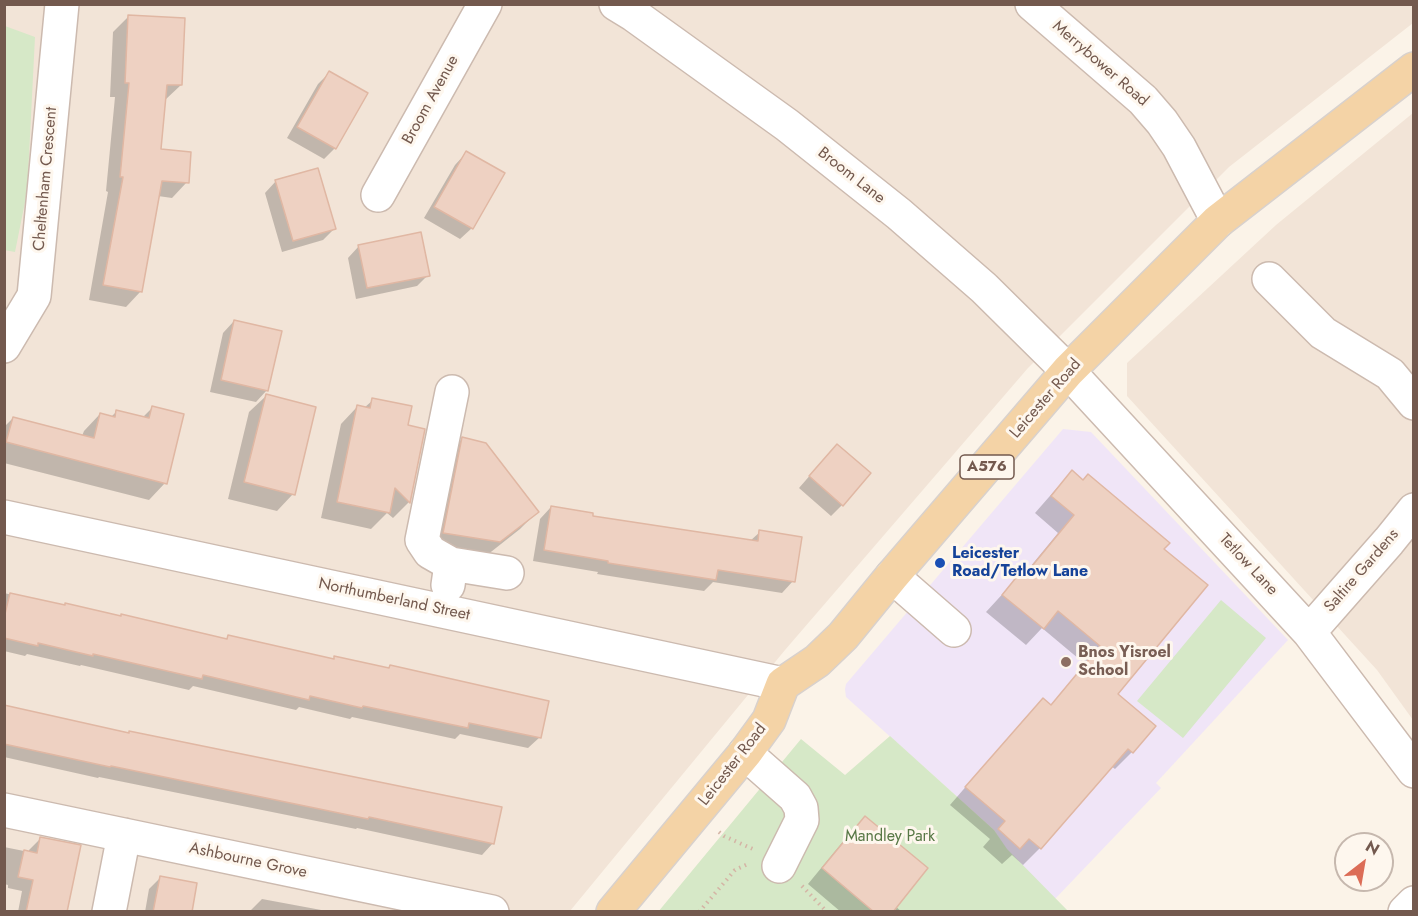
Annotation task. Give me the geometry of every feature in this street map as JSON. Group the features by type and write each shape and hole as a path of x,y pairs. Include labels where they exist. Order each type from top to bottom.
{"main road":[{"name":"Leicester Road","path":"613,912 745,753 769,720 783,684 817,661 843,636 1068,371 1218,221 1413,69"}],"street":[{"name":"Cheltenham Crescent","path":"4,346 34,296 62,4"},
{"name":"Broom Avenue","path":"378,195 485,4"},
{"name":"Merrybower Road","path":"1032,4 1150,108 1179,147 1218,221"},
{"name":"Broom Lane","path":"630,8 787,125 899,214 984,288 1068,371"},
{"path":"1269,279 1323,333 1390,375 1413,404"},
{"name":"Tetlow Lane","path":"1068,371 1309,632 1413,771"},
{"path":"452,392 422,540 430,552 451,564 507,573"},
{"name":"Saltire Gardens","path":"1309,632 1389,541 1413,510"},
{"name":"Northumberland Street","path":"4,517 783,684"},
{"path":"444,611 451,564"},
{"path":"892,576 954,630"},
{"path":"745,753 795,797 801,808 802,820 768,858"},
{"name":"Ashbourne Grove","path":"4,810 492,912"},
{"path":"109,912 124,835"},
{"path":"1405,912 1413,903"}],"path":[{"path":"696,812 724,836 768,858"}],"shaded area":[{"path":"5,5 1413,5 1413,23 1229,167 1028,368 785,650 570,911 5,912"},
{"path":"1413,113 1413,720 1377,670 1127,396 1127,363 1276,225"},
{"name":"Bnos Yisroel School","path":"1063,429 1091,432 1288,640 1156,783 1161,788 1055,899 1006,849 994,830 846,697 845,689 846,684"}],"green space":[{"path":"5,26 35,37 28,176 15,252 4,250"},
{"path":"1221,600 1266,638 1183,738 1137,701"},
{"name":"Mandley Park","path":"890,736 994,830 1007,849 1068,911 658,912 801,739 845,775"}],"building":[{"path":"128,15 185,18 182,85 167,85 161,149 191,152 189,183 162,181 142,292 103,285 123,177 120,177 129,83 125,83"},
{"path":"329,71 368,93 336,149 297,127"},
{"path":"466,151 505,173 473,229 434,207"},
{"path":"318,168 336,229 293,241 275,180"},
{"path":"421,232 430,276 367,288 358,245"},
{"path":"234,320 282,331 268,391 221,380"},
{"path":"266,394 316,407 295,495 244,482"},
{"path":"372,398 412,406 408,425 425,429 410,503 395,488 390,513 337,502 357,405 370,408"},
{"path":"152,406 184,414 167,484 6,442 13,417 94,438 100,413 115,417 116,410 149,418"},
{"path":"462,437 486,443 539,512 500,542 443,533"},
{"path":"837,444 871,473 843,506 809,476"},
{"path":"1072,470 1083,480 1088,474 1170,543 1164,549 1208,585 1118,694 1156,726 1133,753 1128,749 1041,849 1029,839 1020,849 998,829 1005,821 965,787 1043,698 1051,705 1100,646 1058,611 1044,629 1002,595 1019,574 1023,577 1074,515 1051,496"},
{"path":"551,506 593,513 593,516 758,541 759,530 802,537 795,582 718,570 716,580 608,563 608,561 544,550"},
{"path":"10,593 121,616 121,614 227,639 228,635 334,659 334,656 389,668 390,665 549,701 541,738 469,723 468,728 310,696 309,700 203,675 202,679 93,654 93,656 38,643 38,646 4,638 4,618"},
{"path":"4,705 129,733 129,731 502,807 494,844 4,744"},
{"path":"865,816 928,868 893,912 874,912 822,868"},
{"path":"40,837 81,845 67,912 26,912 33,880 18,877 24,850 37,853"},
{"path":"160,876 197,883 192,912 153,912"}],"place":[{"name":"Leicester Road/Tetlow Lane","path":"940,563"},
{"name":"Bnos Yisroel School","path":"1066,662"}]}
